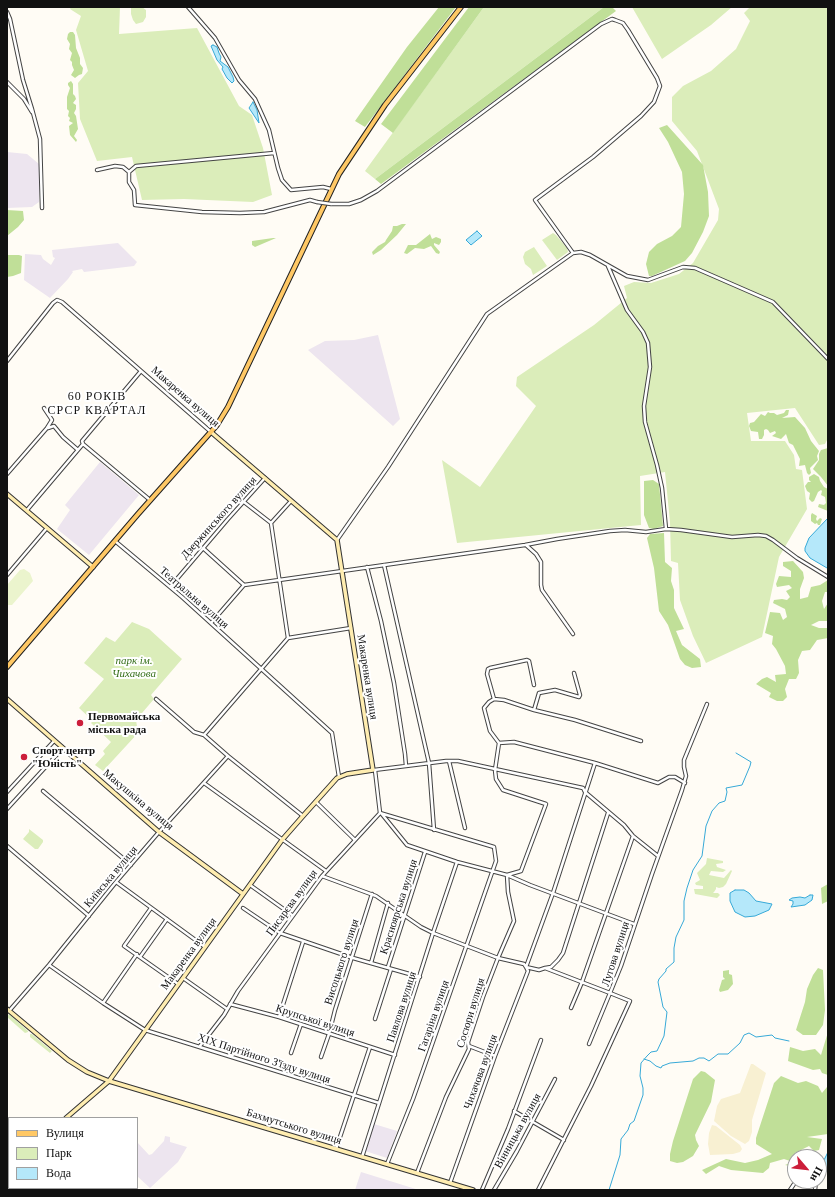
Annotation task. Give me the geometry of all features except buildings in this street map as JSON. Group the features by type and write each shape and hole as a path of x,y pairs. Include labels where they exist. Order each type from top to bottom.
{"main road":[{"path":"7,667 150,500 217,425 228,407 342,169 385,105 461,7"}],"street":[{"path":"188,7 215,38 239,80 255,99 269,130 282,180 291,190 323,187 332,189"},
{"path":"7,12 10,19 23,80 40,139 42,208"},
{"path":"274,153 136,166 129,172 129,182 134,190 135,205 202,212 240,213 264,212 310,200 331,204 349,204 361,200 377,191 604,22 612,19 623,23 657,78 660,86 654,102 641,116 593,157 535,200 573,253"},
{"path":"7,82 24,99 34,115"},
{"path":"97,170 119,166 123,167 129,172"},
{"path":"337,540 388,467 487,314 573,253 581,252 590,255 627,276 648,280 683,267 695,268 773,302 828,358"},
{"path":"608,265 627,310 643,332 648,343 650,367 644,406 645,422 662,488 666,529"},
{"name":"Макаренка вулиця","path":"7,361 53,303 57,300 62,302 337,540 374,770"},
{"path":"27,510 83,444 82,441 142,371"},
{"path":"7,474 47,428 52,420 44,408"},
{"path":"47,428 54,426 63,437 78,450"},
{"path":"83,444 150,500"},
{"name":"Дзержинського вулиця","path":"170,587 202,548 265,478"},
{"path":"7,494 93,567"},
{"path":"271,523 291,501"},
{"path":"244,502 271,523 288,638"},
{"path":"7,575 48,528"},
{"path":"211,623 244,585 526,545 610,531 625,530 646,532 666,529 732,537 758,535 766,536 797,558 828,577"},
{"name":"Театральна вулиця","path":"115,541 211,623 332,733 339,777"},
{"path":"526,545 536,554 541,562 542,590 573,634"},
{"path":"202,548 244,585"},
{"path":"380,813 434,830 429,763 384,565"},
{"path":"367,567 381,621 394,683 406,766"},
{"path":"204,735 288,638 351,628"},
{"path":"494,699 487,674 488,669 490,668 527,660 529,661 534,685"},
{"path":"534,710 539,693 555,690 579,697 580,695 574,673"},
{"name":"Макушкіна вулиця","path":"7,699 159,832 243,894"},
{"path":"156,699 194,732 204,735 303,816"},
{"path":"507,876 521,871 546,804 503,790 496,779 495,770 499,743 490,731 484,708 489,702 494,699 504,700 641,741"},
{"name":"Лугова вулиця","path":"538,1190 591,1086 630,1001 610,993 621,966 634,924 685,783 686,776 684,760 707,704"},
{"path":"7,792 54,741"},
{"path":"499,743 514,742 595,763 658,783 669,777 675,777 685,783"},
{"path":"7,809 63,748"},
{"name":"Київська вулиця","path":"8,1010 49,965 116,882 159,832 228,756"},
{"path":"449,761 465,828"},
{"path":"339,777 347,774 374,770 458,761 583,788 585,792 608,813 624,825 633,836 658,856"},
{"name":"Чихачова вулиця","path":"450,1183 495,1056 528,971 526,967 553,893 595,763"},
{"path":"374,770 380,813 407,846 507,876 634,924"},
{"name":"Макаренка вулиця","path":"67,1117 109,1081 282,840 339,777"},
{"path":"204,783 326,871"},
{"path":"44,791 131,865"},
{"path":"316,802 355,840"},
{"name":"Писарєва вулиця","path":"200,1046 292,915 322,876 380,813"},
{"path":"322,876 372,894 388,903 405,917 433,933 498,958 524,964 526,967 539,970 551,967 563,952 608,813"},
{"name":"Гагаріна вулиця","path":"387,1164 413,1099 496,861 494,847 434,830"},
{"path":"571,1008 582,982 606,915 605,912 633,836"},
{"path":"7,846 89,916"},
{"name":"Красноярська вулиця","path":"375,1019 389,968 425,852"},
{"name":"Павлова вулиця","path":"362,1157 457,862"},
{"name":"Сосюри вулиця","path":"417,1174 446,1097 469,1049 468,1042 498,958 514,921 508,892 507,876"},
{"path":"116,882 205,947"},
{"path":"250,885 292,915"},
{"name":"Висоцького вулиця","path":"321,1057 372,894"},
{"path":"371,963 388,903"},
{"path":"151,908 124,946 178,984"},
{"path":"243,908 280,933 303,942 420,977"},
{"path":"140,957 167,919"},
{"path":"279,1017 303,942"},
{"path":"103,1003 137,954"},
{"name":"XIX Партійного З'їзду вулиця","path":"49,965 145,1030 379,1103"},
{"path":"545,968 610,993 589,1044"},
{"path":"183,978 227,1009"},
{"name":"Крупської вулиця","path":"230,1004 279,1017 395,1055"},
{"name":"Бахмутського вулиця","path":"8,1010 76,1066 109,1081 473,1190"},
{"path":"291,1053 301,1024"},
{"path":"482,1190 541,1040"},
{"path":"469,1046 495,1056"},
{"path":"336,1149 370,1047"},
{"name":"Вінницька вулиця","path":"494,1190 555,1078"},
{"path":"514,1111 564,1140"}],"shaded area":[{"path":"7,152 27,154 39,164 41,169 39,202 32,207 7,208"},
{"path":"118,243 137,262 134,266 84,272 82,269 72,271 73,272 68,279 50,298 24,280 25,254 41,255 43,259 51,265 55,258 53,257 52,250"},
{"path":"378,335 400,419 393,426 308,350 325,341 354,340"},
{"path":"100,462 139,495 89,555 57,529 70,510 65,505"},
{"path":"751,1064 766,1073 752,1120 752,1132 749,1141 745,1144 731,1136 714,1121 717,1106 721,1099 740,1093"},
{"path":"374,1124 397,1131 387,1158 365,1151"},
{"path":"712,1125 716,1126 740,1145 742,1149 740,1152 733,1154 710,1155 708,1144 709,1133"},
{"path":"165,1136 170,1137 170,1142 187,1147 178,1162 150,1188 138,1177 138,1143 149,1155 152,1154 164,1141"},
{"path":"361,1172 419,1190 355,1190"}],"green space":[{"path":"71,7 120,7 119,34 197,28 239,106 252,115 263,148 272,195 253,202 184,199 142,200 132,157 97,161 80,119 78,83 88,71 76,30 81,16 70,9"},
{"path":"131,7 142,7 146,10 146,17 143,22 136,24 131,14"},
{"path":"439,7 456,7 365,127 355,121 407,47"},
{"path":"469,7 484,7 393,133 381,124"},
{"path":"484,7 604,7 375,179 365,171"},
{"path":"604,7 612,7 616,11 381,184 375,179"},
{"path":"632,7 732,7 711,25 662,59"},
{"path":"750,7 828,7 828,438 825,444 819,445 795,408 747,413 751,441 785,441 794,455 796,469 802,470 807,509 779,557 762,637 706,663 693,636 680,600 678,563 671,561 670,522 665,472 640,476 641,525 457,543 442,460 480,487 536,406 516,386 517,377 594,325 627,298 624,286 634,282 651,283 679,274 693,263 718,220 719,209 697,151 672,121 672,97 683,86 711,71 736,49 750,21 744,13"},
{"path":"70,32 73,32 75,35 76,48 80,58 80,64 83,68 82,74 75,78 71,75 74,70 70,60 72,53 69,49 70,44 67,39"},
{"path":"71,81 73,84 73,94 76,99 73,103 76,105 74,113 76,116 78,129 74,136 77,140 76,142 70,135 69,126 73,123 69,121 69,111 67,109 67,97 70,88 68,83"},
{"path":"667,125 703,165 708,192 709,216 703,232 692,253 685,261 649,276 646,264 649,252 657,244 672,236 681,227 684,194 682,172 668,142 659,128"},
{"path":"7,210 23,211 24,220 7,236"},
{"path":"406,224 397,235 381,250 373,255 372,252 385,242 392,231 393,226"},
{"path":"553,233 567,248 568,252 557,260 542,240"},
{"path":"430,234 432,239 436,237 441,239 439,245 434,243 440,252 439,254 436,253 431,246 424,249 415,248 407,254 404,253 408,245 416,245"},
{"path":"276,238 255,247 252,245 252,241"},
{"path":"534,247 547,266 533,275 531,269 525,264 523,257 525,252"},
{"path":"7,255 22,256 21,273 7,277"},
{"path":"786,410 789,410 788,415 782,418 795,417 805,428 811,441 819,451 817,456 818,460 810,468 811,473 809,475 805,465 799,466 800,459 793,445 789,443 786,434 781,439 772,436 776,433 775,431 770,433 766,429 764,430 762,439 759,439 758,432 751,431 749,426 750,423 754,422 761,414 765,416 768,412 777,415 784,413"},
{"path":"828,448 828,486 813,469 819,460 821,450"},
{"path":"814,474 819,477 824,487 828,489 828,511 818,507 819,504 824,505 826,503 825,497 821,495 821,490 818,492 814,501 812,502 809,499 810,493 807,491 805,486 808,482 811,482 809,477"},
{"path":"653,480 659,484 663,526 654,529 649,528 644,515 644,481"},
{"path":"812,513 817,516 817,521 820,518 822,519 820,525 811,521"},
{"path":"664,533 665,562 672,568 671,581 674,590 674,608 684,629 676,631 682,645 700,659 701,667 692,668 685,665 680,659 668,625 659,611 654,568 647,538 650,534"},
{"path":"793,561 803,572 804,578 800,589 800,599 808,597 811,587 820,585 828,580 828,592 825,592 822,601 824,609 828,603 828,621 819,621 811,625 819,628 828,628 828,638 817,640 810,650 802,651 798,660 799,673 796,679 789,679 785,689 787,697 783,701 777,701 769,697 771,693 756,684 767,677 776,682 775,675 786,674 785,666 772,644 773,636 765,633 770,612 780,613 783,620 787,617 785,609 773,603 774,600 787,600 790,597 786,591 792,588 789,585 777,587 776,584 779,576 791,577 791,571 783,566 783,562"},
{"path":"24,569 30,573 33,581 12,605 7,605 7,585 20,570"},
{"name":"парк ім. Чихачова","path":"132,622 149,629 182,659 151,695 154,699 136,720 138,733 103,771 95,765 105,754 103,751 111,742 91,723 93,721 79,708 104,679 84,663 106,637 115,642"},
{"path":"29,829 43,840 38,849 35,849 23,839 29,832"},
{"path":"707,858 723,861 723,863 716,864 717,867 726,870 723,872 711,871 709,875 724,878 731,870 732,871 723,887 716,887 713,893 718,893 720,895 717,898 695,894 694,889 703,889 703,886 696,885 695,883 700,880 697,873 706,864"},
{"path":"828,884 828,901 822,904 821,888"},
{"path":"818,968 823,970 825,1010 823,1025 816,1035 803,1035 796,1030 805,1002 807,989"},
{"path":"729,970 729,974 732,975 733,984 728,990 720,992 719,990 722,980 725,979 723,977 723,971"},
{"path":"9,1014 28,1032 25,1033 7,1017"},
{"path":"828,1032 828,1075 822,1073 820,1069 813,1070 788,1061 790,1047 803,1051 815,1049 821,1055"},
{"path":"30,1034 32,1034 52,1051 50,1053 30,1037"},
{"path":"701,1071 705,1072 715,1080 711,1102 695,1135 699,1146 693,1156 683,1162 677,1163 670,1161 673,1141 693,1079"},
{"path":"781,1076 798,1083 806,1081 818,1086 822,1093 828,1087 828,1134 807,1137 822,1139 819,1149 812,1149 809,1146 803,1149 787,1149 787,1160 784,1159 770,1163 769,1168 763,1173 731,1170 719,1166 706,1174 702,1170 726,1159 745,1163 758,1160 772,1154 756,1144 756,1138 774,1083"}],"water":[{"path":"213,45 217,47 221,57 220,61 228,67 233,77 234,81 232,83 227,78 222,69 223,67 217,60 211,46"},
{"path":"253,102 257,110 259,123 249,108"},
{"path":"477,231 482,236 471,245 466,240"},
{"path":"828,518 827,568 810,558 805,551 805,548 809,538"},
{"path":"735,890 744,890 756,901 772,904 769,910 755,916 745,917 735,912 730,901 730,893"},
{"path":"813,895 812,900 805,905 791,907 793,901 789,900 792,898 805,898"},
{"path":"828,1152 828,1171 827,1171"}],"waterway":[{"path":"609,1190 620,1155 621,1139 628,1130 630,1124 634,1121 643,1095 640,1076 641,1063 651,1052 657,1051 664,1036 667,1012 663,1007 658,982 666,969 674,962 676,937 684,920 684,901 687,888 693,870 702,856 706,826 712,811 719,803 725,801 727,792 726,788 742,785 750,766 751,762 736,753"},
{"path":"644,1059 661,1068 662,1066 670,1063 693,1061 699,1058 704,1058 709,1061 718,1054 728,1054 740,1043 744,1035 749,1033 756,1037 772,1035 775,1038 789,1041"}],"place":[{"name":"Первомайська міська рада","path":"80,723"},
{"name":"Спорт центр \"Юність\"","path":"24,757"}],"district":[{"name":"60 РОКІВ СРСР КВАРТАЛ","path":"97,404"}]}
